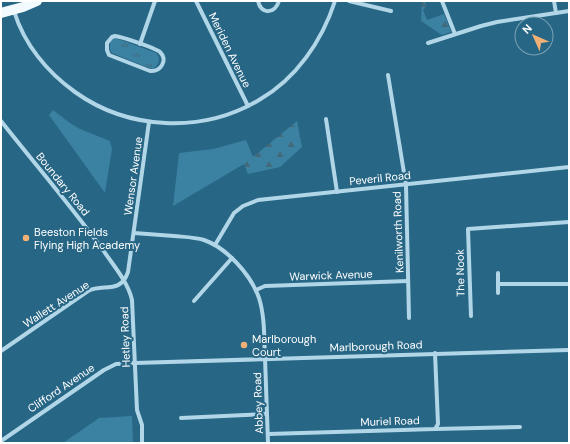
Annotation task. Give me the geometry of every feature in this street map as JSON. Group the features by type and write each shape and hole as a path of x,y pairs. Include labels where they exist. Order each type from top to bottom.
{"main road":[{"path":"1,13 14,10 37,1"}],"street":[{"path":"140,44 155,1"},
{"name":"Meriden Avenue","path":"196,1 248,106"},
{"path":"258,1 260,8 271,11 277,7 279,1"},
{"path":"14,10 31,47 40,60 60,80 81,96 113,112 149,122 171,123 198,122 228,115 259,100 277,88 294,72 322,34 335,1"},
{"path":"349,1 391,11"},
{"path":"442,1 455,34"},
{"path":"554,1 556,13"},
{"path":"428,43 497,22 569,11"},
{"path":"115,36 140,44 159,51 163,56 163,62 160,69 150,71 109,55 107,50 108,39 115,36"},
{"name":"Kenilworth Road","path":"388,75 406,185 409,318"},
{"path":"326,119 337,192"},
{"name":"Boundary Road","path":"1,121 86,227 123,280"},
{"name":"Wensor Avenue","path":"134,233 149,122"},
{"name":"Peveril Road","path":"215,245 234,213 243,206 258,200 569,167"},
{"name":"The Nook","path":"470,316 468,229 569,222"},
{"path":"123,280 126,278 128,272 134,233"},
{"name":"Abbey Road","path":"134,233 195,238 215,245 232,258 256,290 264,324 268,443"},
{"path":"194,301 232,258"},
{"path":"498,273 498,293"},
{"name":"Wallett Avenue","path":"1,351 92,289 115,286 123,280"},
{"name":"Hetley Road","path":"123,280 131,293 132,300 137,410 142,426 142,443"},
{"name":"Warwick Avenue","path":"256,290 265,286 408,281"},
{"path":"498,284 569,284"},
{"name":"Marlborough Road","path":"135,363 569,350"},
{"name":"Muriel Road","path":"268,434 435,429 438,424 435,353"},
{"name":"Clifford Avenue","path":"1,440 107,368 116,364 135,363"},
{"path":"181,418 267,414"},
{"path":"435,429 520,427"}],"green space":[{"path":"422,1 425,1 426,6 423,10 427,20 444,14 451,32 442,35 421,21"},
{"path":"115,38 156,53 159,57 158,64 152,69 112,53 110,50 110,42"},
{"path":"53,110 80,129 110,141 112,149 105,193 49,115"},
{"path":"297,121 302,147 280,167 248,174 244,164"},
{"path":"246,140 253,157 244,164 173,206 179,153 213,149"},
{"path":"132,416 133,443 63,443 99,418"}],"place":[{"name":"Beeston Fields Flying High Academy","path":"26,238"},
{"name":"Marlborough Court","path":"244,345"}]}
